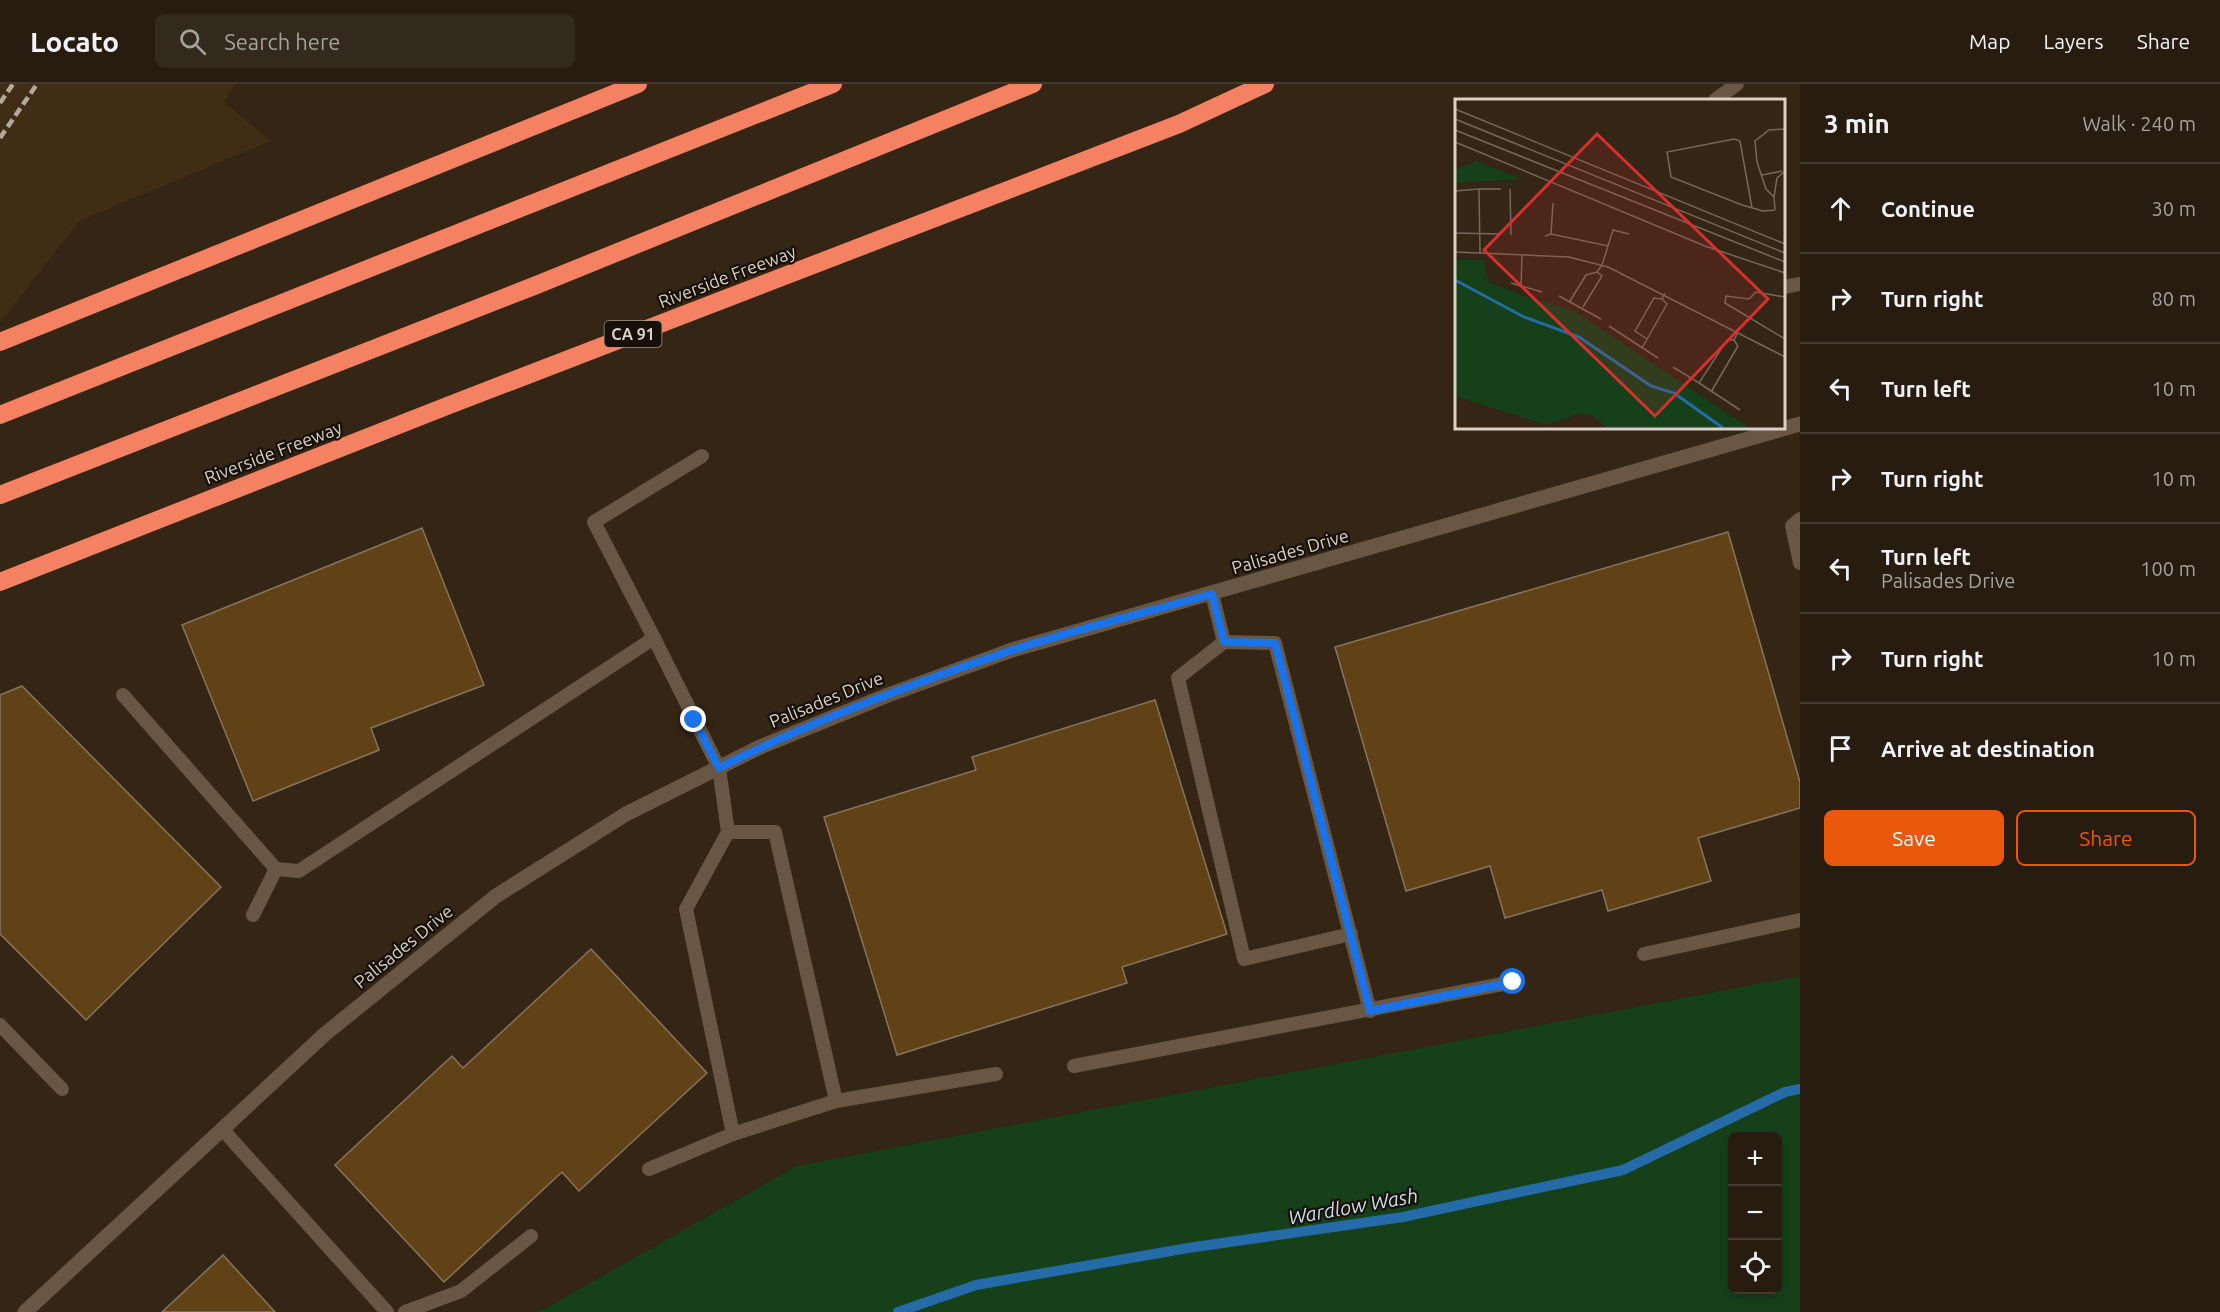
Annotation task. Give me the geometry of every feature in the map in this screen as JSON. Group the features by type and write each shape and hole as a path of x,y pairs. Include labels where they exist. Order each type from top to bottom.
{"highway":[{"path":"0,342 638,84"},
{"path":"0,415 833,84"},
{"path":"0,495 534,286 1033,84"},
{"name":"Riverside Freeway","path":"0,582 447,406 1179,124 1265,84"}],"street":[{"name":"Palisades Drive","path":"1785,428 1800,424"},
{"name":"Palisades Drive","path":"26,1312 324,1034 496,896 626,814 760,747 888,694 1012,650 1783,429"}],"lane":[{"path":"1716,99 1737,84"},
{"path":"1785,287 1800,284"},
{"path":"702,456 594,522 719,768 728,832 686,909 733,1134"},
{"path":"1800,519 1792,526 1800,563"},
{"path":"1212,594 1224,642"},
{"path":"123,695 276,869 299,871 654,638"},
{"path":"1351,934 1244,959 1178,678 1224,642 1275,643 1351,934 1370,1011"},
{"path":"728,832 775,832 836,1101"},
{"path":"253,915 276,869"},
{"path":"1644,954 1800,920"},
{"path":"1074,1066 1513,982"},
{"path":"0,1025 62,1089"},
{"path":"649,1169 733,1134 836,1101 996,1074"},
{"path":"223,1130 387,1312"},
{"path":"405,1312 461,1291 531,1236"}],"shaded area":[{"path":"0,84 236,84 224,102 271,141 79,221 0,323"}],"green space":[{"path":"1800,976 1800,1312 539,1312 797,1166"}],"building":[{"path":"422,528 484,685 371,728 379,750 253,801 182,625"},
{"path":"1728,532 1800,782 1800,808 1698,838 1711,881 1608,911 1602,890 1505,918 1490,866 1406,891 1335,647"},
{"path":"22,686 221,887 86,1020 0,934 0,695"},
{"path":"1155,700 1227,934 1122,967 1127,983 897,1055 824,817 976,770 972,757"},
{"path":"591,949 707,1073 579,1191 562,1172 444,1282 335,1165 452,1056 463,1068"},
{"path":"223,1255 275,1312 162,1312"}],"waterway":[{"name":"Wardlow Wash","path":"898,1312 976,1285 1188,1248 1403,1217 1623,1170 1785,1092 1800,1089"}],"railway":[{"path":"0,103 13,84"},
{"path":"0,138 37,84"}],"route":[{"path":"694,720 719,768 760,747 888,694 1012,650 1212,594 1224,642 1275,643 1370,1011 1513,982"}]}
